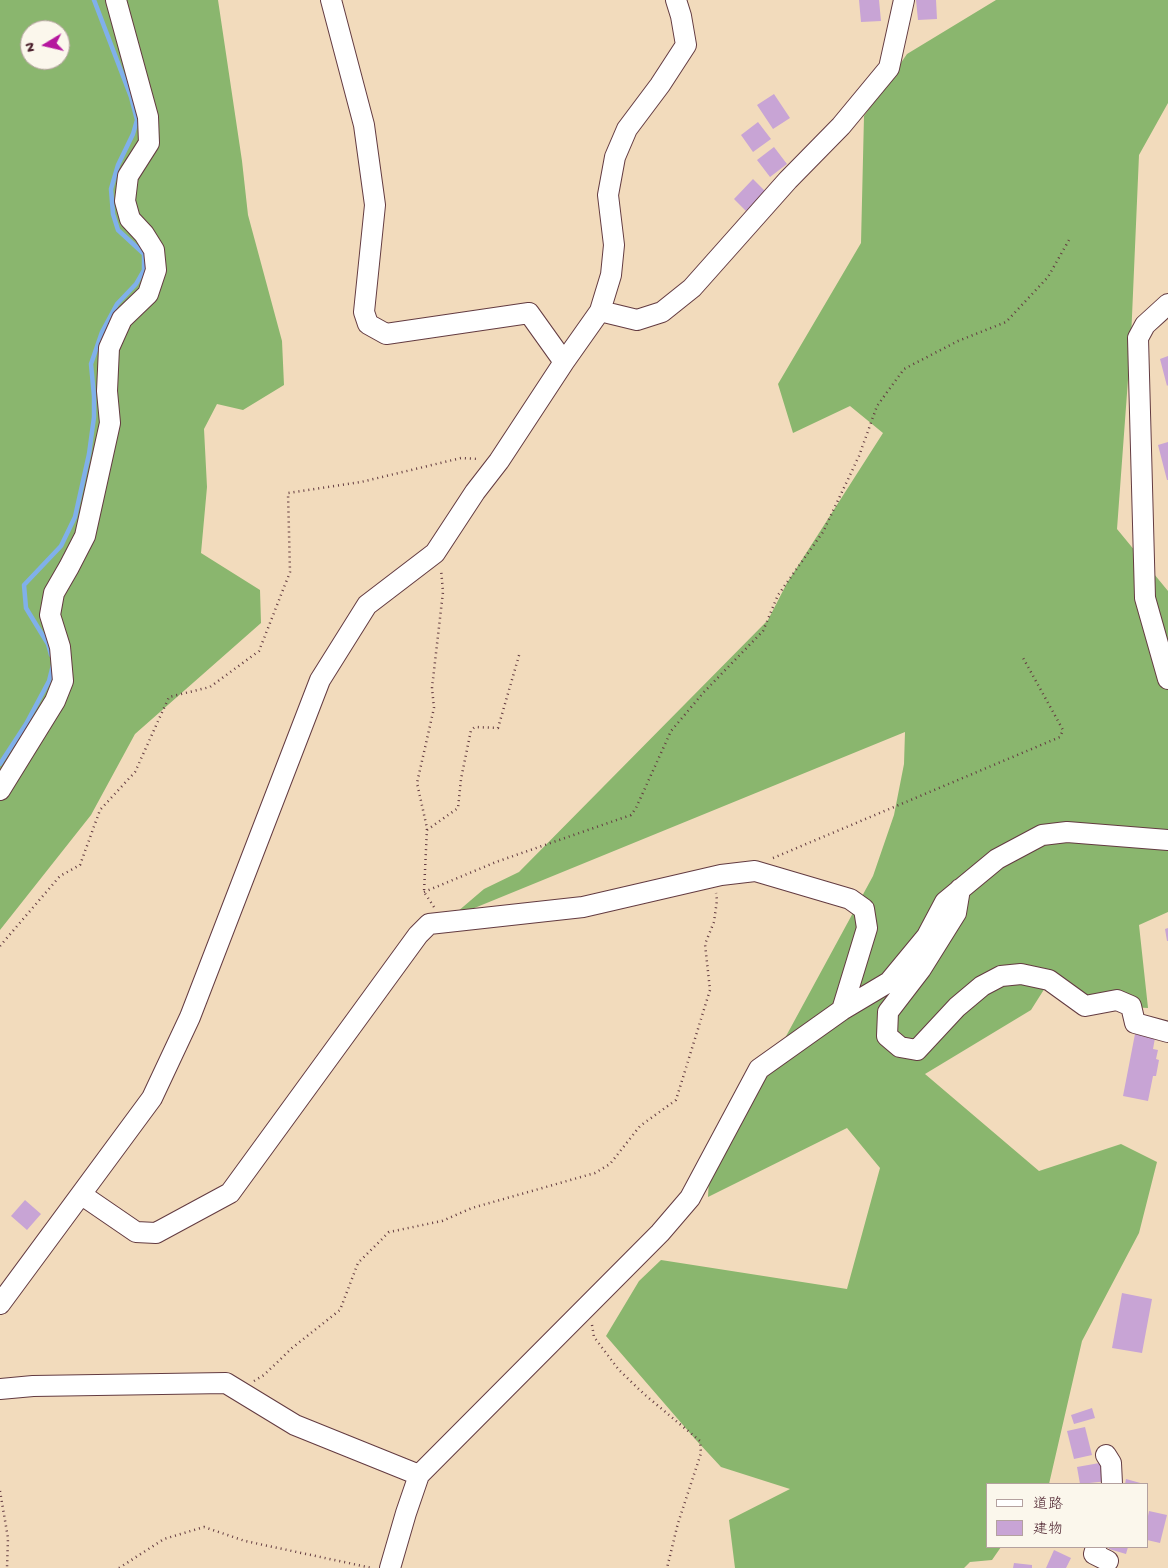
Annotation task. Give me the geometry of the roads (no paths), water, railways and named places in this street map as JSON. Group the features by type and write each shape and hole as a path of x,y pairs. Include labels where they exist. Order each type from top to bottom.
{"street":[{"path":"0,790 55,702 63,681 60,646 50,615 54,593 85,536 110,423 107,391 109,348 122,319 148,294 156,270 154,250 144,234 130,219 124,201 128,176 148,143 148,117 116,0"},
{"path":"331,0 364,125 375,204 364,312 368,324 386,334 528,313 564,362"},
{"path":"0,1304 152,1098 190,1017 320,680 367,605 434,554 600,311 611,276 614,245 608,195 616,157 627,129 660,85 686,45 676,0"},
{"path":"600,311 637,320 662,312 692,288 788,180 841,126 889,68 904,0"},
{"path":"1168,304 1146,325 1138,338 1145,598 1168,679"},
{"path":"390,1568 419,1475 660,1233 690,1198 759,1069 842,1010 889,982 927,936 945,902 997,859 1042,835 1067,832 1168,840"},
{"path":"82,1195 136,1232 156,1232 230,1193 418,934 428,924 583,907 713,877 755,871 850,899 864,910 867,928 842,1010"},
{"path":"960,889 956,913 921,969 888,1012 887,1036 900,1047 917,1050 957,1007 982,986 1001,976 1021,974 1050,980 1085,1006 1116,1000 1131,1006 1135,1023 1168,1032"},
{"path":"0,1388 226,1383 295,1424 419,1475"},
{"path":"1106,1455 1111,1463 1112,1483"}],"waterway":[{"path":"51,655 48,644 26,608 24,585 61,546 75,517 89,454 94,417 91,364 102,332 117,304 136,284 144,270 144,254 118,230 113,214 111,189 118,165 133,134 137,120 131,97 94,0"},
{"path":"0,764 26,724 49,681 53,665"}]}
